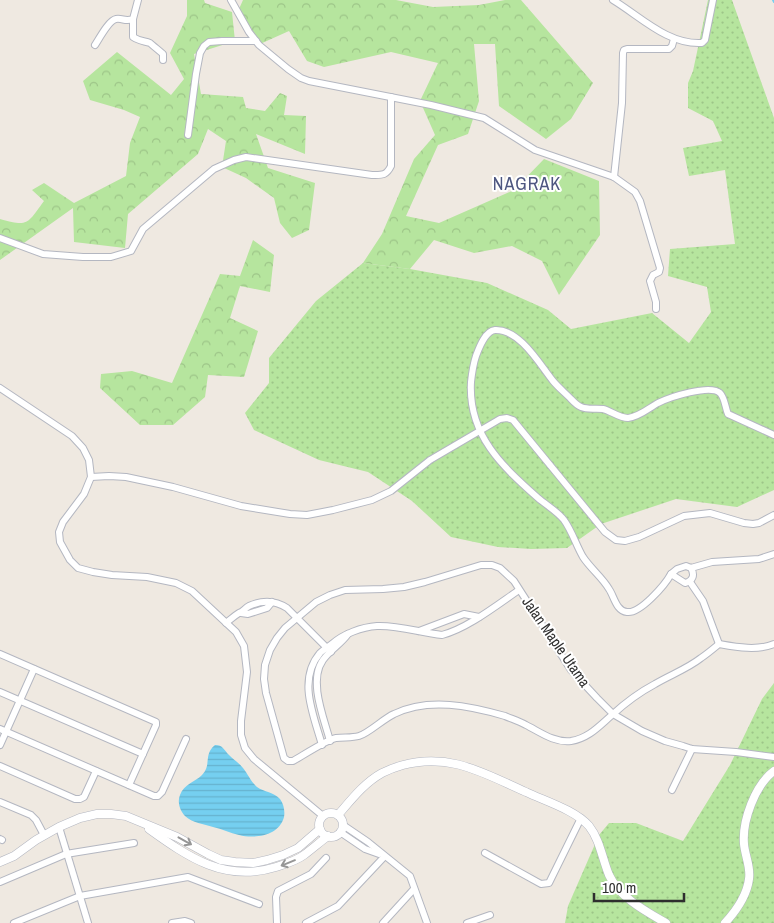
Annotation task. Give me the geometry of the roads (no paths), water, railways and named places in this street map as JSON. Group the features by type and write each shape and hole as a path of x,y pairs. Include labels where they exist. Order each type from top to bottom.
{"street":[{"path":"138,0 133,18 133,37 151,44 163,54 163,60"},
{"path":"231,0 256,41 282,65 301,78 484,118 536,150 614,176 634,192 640,202 660,268 659,272 653,275 650,281 656,309"},
{"path":"613,0 666,35 674,39 698,43 704,42 713,0"},
{"path":"94,45 112,21 117,19 125,21 133,18"},
{"path":"614,176 622,103 624,50 627,48 665,50 672,46 674,39"},
{"path":"188,135 196,74 200,53 204,46 209,42 256,41"},
{"path":"0,238 42,254 111,257 131,251 143,229 214,169 246,157 382,175 388,172 392,166 391,97"},
{"path":"774,435 728,414 723,397 716,390 702,390 682,395 659,403 628,418 607,410 580,406 552,380 529,349 509,334 495,330 488,333 480,345 472,371 472,406 479,431 505,467 563,519 583,556 593,571 608,587 622,611 628,612 639,608 655,594 671,574 681,567 691,568 712,562 759,559 774,554"},
{"path":"0,388 72,436 89,460 91,477 84,494 63,522 60,532 60,542 70,560 78,568 93,572 147,577 176,583 192,592 236,632 244,646 246,658 247,672 240,721 241,735 245,748 254,759 322,816"},
{"path":"91,477 109,476 126,478 173,487 241,506 307,515 372,500 391,491 430,460 500,419 507,418 513,420 605,532 616,540 624,541 639,537 684,516 710,513 753,524 774,515"},
{"path":"519,590 514,581 500,568 492,565 481,565 404,587 345,590 316,602 277,638 270,650 265,665 266,693 284,758 288,761 293,761 335,738 360,736 386,718 401,711 418,706 439,704 463,706 486,711 523,723 549,737 562,741 585,737 655,684 700,659 719,644 762,648 774,644"},
{"path":"690,582 694,572 691,568"},
{"path":"671,574 685,583 690,582"},
{"path":"690,582 704,601 719,644"},
{"name":"Jalan Maple Utama","path":"330,740 316,680 318,669 329,650 340,637 362,628 377,626 390,626 442,635 450,633 479,617 519,590 572,670 613,714 642,731 665,741 692,748 774,758"},
{"path":"226,623 235,615 241,613 247,606 265,601 280,604 287,608 329,650"},
{"path":"418,631 464,614 479,617"},
{"name":"Jalan Maple Utama","path":"322,745 308,692 308,681 310,670 320,652 329,650"},
{"path":"0,654 156,722 128,785"},
{"path":"0,745 3,731 34,669"},
{"path":"0,692 143,754"},
{"path":"3,731 154,796 158,796 162,792 186,739"},
{"path":"672,790 692,748"},
{"path":"338,815 368,783 381,773 414,762 453,762 473,769 581,818 596,837 609,874 615,885 624,896 666,923"},
{"path":"0,766 80,800 84,797 96,770"},
{"path":"726,923 735,912 749,878 749,866 744,846 747,817 761,784 774,771"},
{"path":"0,802 31,815 44,835"},
{"path":"330,813 338,815 341,818 342,829 334,836 328,836 320,829 319,822 322,816 330,813"},
{"path":"0,862 14,856 59,827 80,818 97,814 126,816 177,837 221,860 235,862 267,860 283,855 298,848 320,829"},
{"path":"485,854 540,884 548,883 581,818"},
{"path":"140,822 172,846 203,863 218,869 234,872 254,872 287,864 303,856 328,836"},
{"path":"59,827 88,923"},
{"path":"342,829 368,842 384,857 410,876 427,923"},
{"path":"0,882 66,854 134,843"},
{"path":"306,923 338,906 384,857"},
{"path":"277,923 276,897 278,891 311,874 326,858"},
{"path":"14,923 80,896 188,877 259,904"},
{"path":"383,923 414,889"},
{"path":"467,923 490,915"},
{"path":"172,923 185,921 191,923"}],"water":[{"path":"215,745 222,747 245,770 257,787 280,799 284,810 284,817 272,832 266,835 245,836 195,822 183,814 179,803 180,795 184,788 205,771 209,752"}],"district":[{"name":"NAGRAK","path":"527,184"}]}
